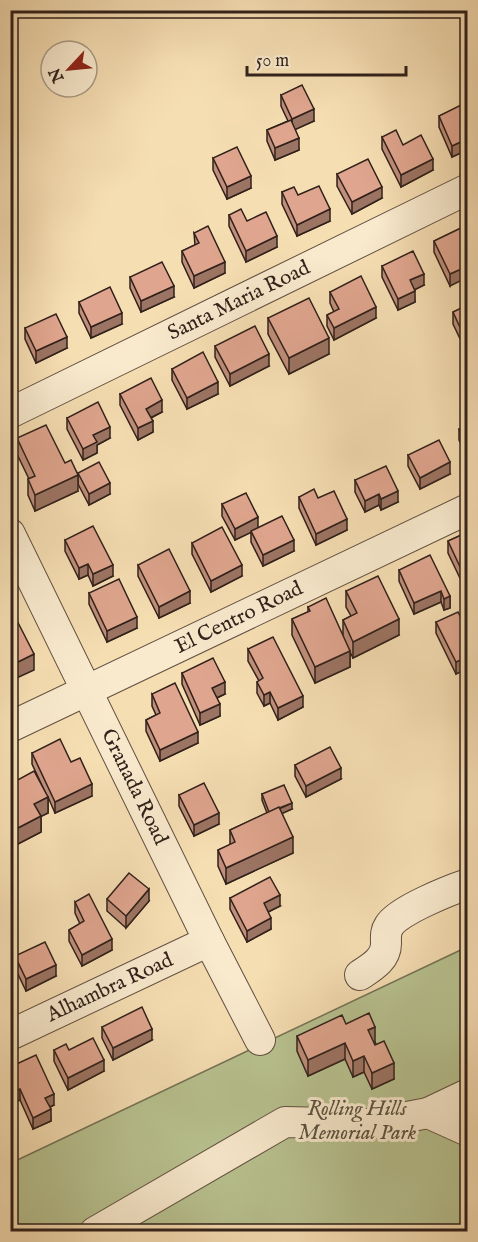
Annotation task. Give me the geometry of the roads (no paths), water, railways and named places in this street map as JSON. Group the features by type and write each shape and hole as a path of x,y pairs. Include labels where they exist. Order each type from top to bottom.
{"street":[{"name":"Santa Maria Road","path":"10,413 468,189"},
{"name":"El Centro Road","path":"10,728 468,509"},
{"name":"Granada Road","path":"10,534 209,941 260,1040"},
{"path":"360,975 374,966 383,956 386,948 386,932 390,923 397,917 422,903 468,884"},
{"name":"Alhambra Road","path":"10,1035 209,941"},
{"path":"95,1232 285,1122 370,1124 428,1113 468,1094"},
{"path":"428,1113 468,1131"}],"park label":[{"name":"Rolling Hills Memorial Park","path":"357,1121"}]}
